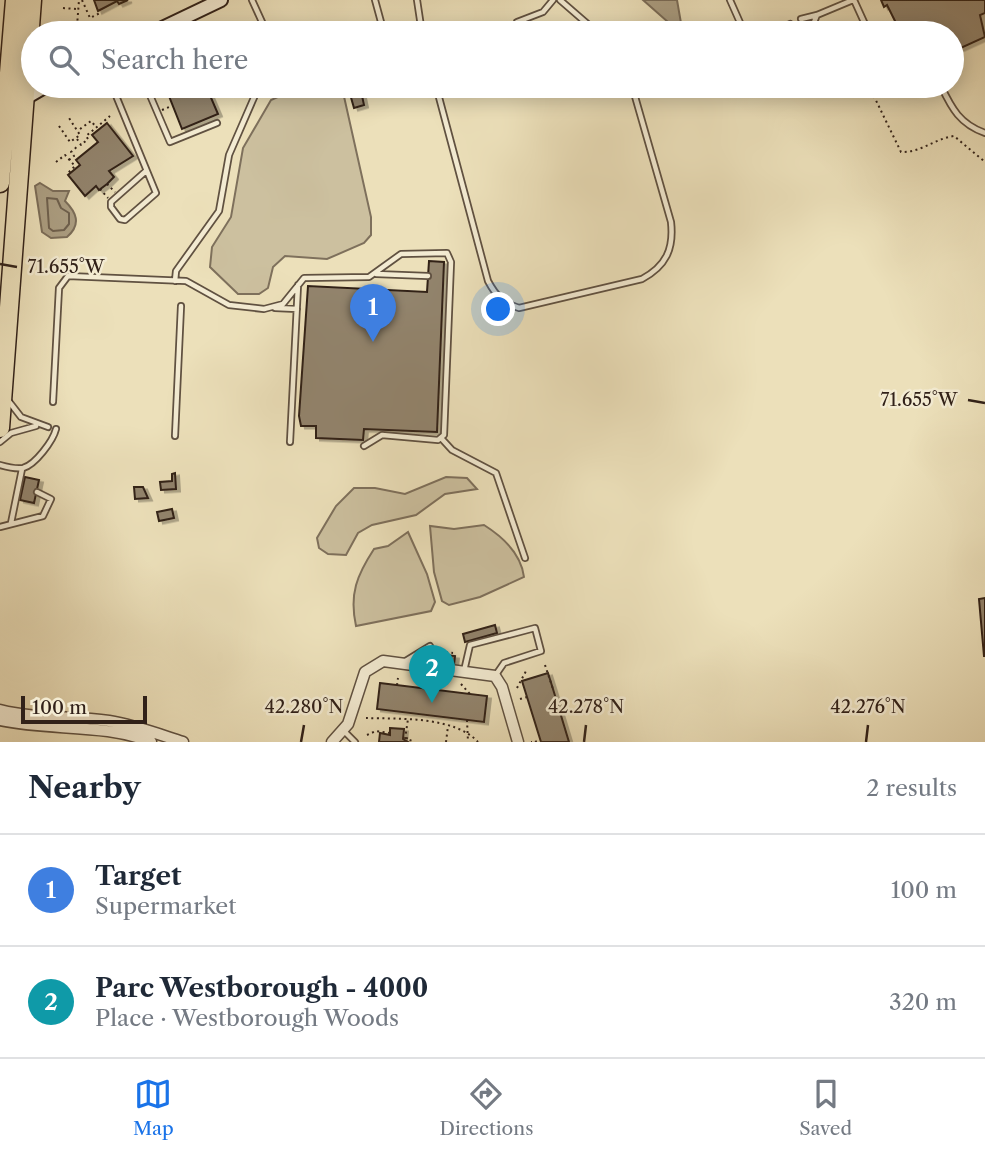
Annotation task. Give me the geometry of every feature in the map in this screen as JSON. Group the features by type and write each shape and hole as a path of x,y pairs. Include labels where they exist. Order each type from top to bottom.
{"highway":[{"path":"0,183 3,110 15,0"},
{"path":"32,0 32,21"},
{"path":"0,428 25,98"}],"main road":[{"path":"176,21 215,1"},
{"path":"3,110 23,98"}],"street":[{"path":"332,742 344,730 365,671 383,661 495,676 502,687 519,742"},
{"path":"0,710 58,719 107,721 146,729 183,742"},
{"path":"0,720 43,727 111,732 151,742"}],"lane":[{"path":"252,0 262,21"},
{"path":"375,0 381,21"},
{"path":"417,0 420,21"},
{"path":"520,21 543,12 553,0"},
{"path":"561,0 585,21"},
{"path":"730,0 739,21"},
{"path":"801,19 853,0 863,21"},
{"path":"814,21 817,15"},
{"path":"116,98 156,195 125,219 120,219 111,207 111,202 146,172"},
{"path":"151,98 170,142 217,123"},
{"path":"175,281 176,271 219,211 229,155 254,98"},
{"path":"439,98 488,281 496,295 507,304 519,308 642,279 654,273 667,258 671,244 671,222 635,98"},
{"path":"947,98 956,116 972,128 985,132"},
{"path":"375,274 395,258 408,252 446,253 451,257 441,438"},
{"path":"271,308 288,300 304,278 350,279 375,274 428,276"},
{"path":"53,402 60,288 63,280 74,275 190,282 229,305 297,309"},
{"path":"289,442 298,283"},
{"path":"175,436 181,306"},
{"path":"3,394 21,417 47,427"},
{"path":"0,442 11,433 37,425"},
{"path":"11,523 22,468 43,450 56,429"},
{"path":"364,446 382,435 441,438 452,450 496,474 525,558"},
{"path":"0,466 22,468"},
{"path":"0,527 43,516 51,499 37,492"},
{"path":"464,671 470,645 535,628 541,651 504,663 495,676"},
{"path":"402,664 430,646"},
{"path":"344,730 355,742"}],"path":[{"path":"77,21 80,0"},
{"path":"80,0 90,18 100,13"},
{"path":"63,8 78,9"},
{"path":"875,98 901,152 914,153 938,138 954,136 985,162"},
{"path":"69,160 74,156 71,152 110,116"},
{"path":"59,127 70,142 82,133 69,118"},
{"path":"79,130 90,121 96,128"},
{"path":"76,138 80,144"},
{"path":"56,162 65,155 75,166 68,173"},
{"path":"101,190 108,185"},
{"path":"430,646 433,651 453,653"},
{"path":"545,665 553,689"},
{"path":"517,688 526,671"},
{"path":"397,685 398,678"},
{"path":"425,689 426,681"},
{"path":"461,684 470,694"},
{"path":"520,699 527,697"},
{"path":"393,718 394,711"},
{"path":"366,718 408,718 448,726 466,733 478,742"},
{"path":"408,718 405,738 411,739 410,742"},
{"path":"467,720 468,742"},
{"path":"446,742 448,726"},
{"path":"367,735 376,731 390,733"},
{"path":"533,742 540,740"}],"shaded area":[{"path":"344,98 371,217 371,235 364,243 327,259 285,256 273,267 268,288 259,294 238,294 210,267 212,247 231,217 243,148 271,100"},
{"path":"446,477 467,478 477,489 445,494 416,515 372,525 358,533 346,555 328,554 319,548 317,538 336,506 354,488 375,488 405,494"},
{"path":"484,525 510,546 519,560 524,577 480,597 449,605 442,601 434,572 430,526 454,529"},
{"path":"408,532 427,574 435,602 431,611 356,626 354,594 363,568 374,549 388,546"}],"water":[{"path":"643,0 677,0 681,21 667,21"},
{"path":"40,183 53,191 69,191 65,201 72,209 76,223 67,237 51,238 42,232 35,186"}],"building":[{"path":"94,0 128,0 119,4 117,1 98,11"},
{"path":"881,0 985,0 985,13 980,15 985,37 964,47 964,21 895,21 887,5 884,7"},
{"path":"170,98 211,98 218,114 182,129"},
{"path":"351,98 362,98 364,105 354,108"},
{"path":"107,123 133,156 109,171 114,177 107,184 99,190 96,186 85,196 68,175 80,165 76,160 98,142 92,135"},
{"path":"429,261 444,262 437,432 364,429 363,440 316,438 316,426 301,426 299,416 308,286 427,292"},
{"path":"175,473 176,489 161,490 160,482 172,481 172,474"},
{"path":"25,477 39,480 34,503 20,500"},
{"path":"134,487 143,487 148,498 135,499"},
{"path":"172,509 174,518 159,521 157,512"},
{"path":"985,598 985,656 984,656 979,599"},
{"path":"495,625 497,633 465,642 463,634"},
{"path":"430,653 455,656 454,665 429,662"},
{"path":"548,673 569,742 541,742 522,681"},
{"path":"380,683 487,696 484,722 377,709"},
{"path":"390,728 404,729 403,739 408,742 379,742 380,733 390,735"}],"place":[{"name":"Target","path":"373,342"},
{"name":"Parc Westborough - 4000","path":"432,703"}]}
